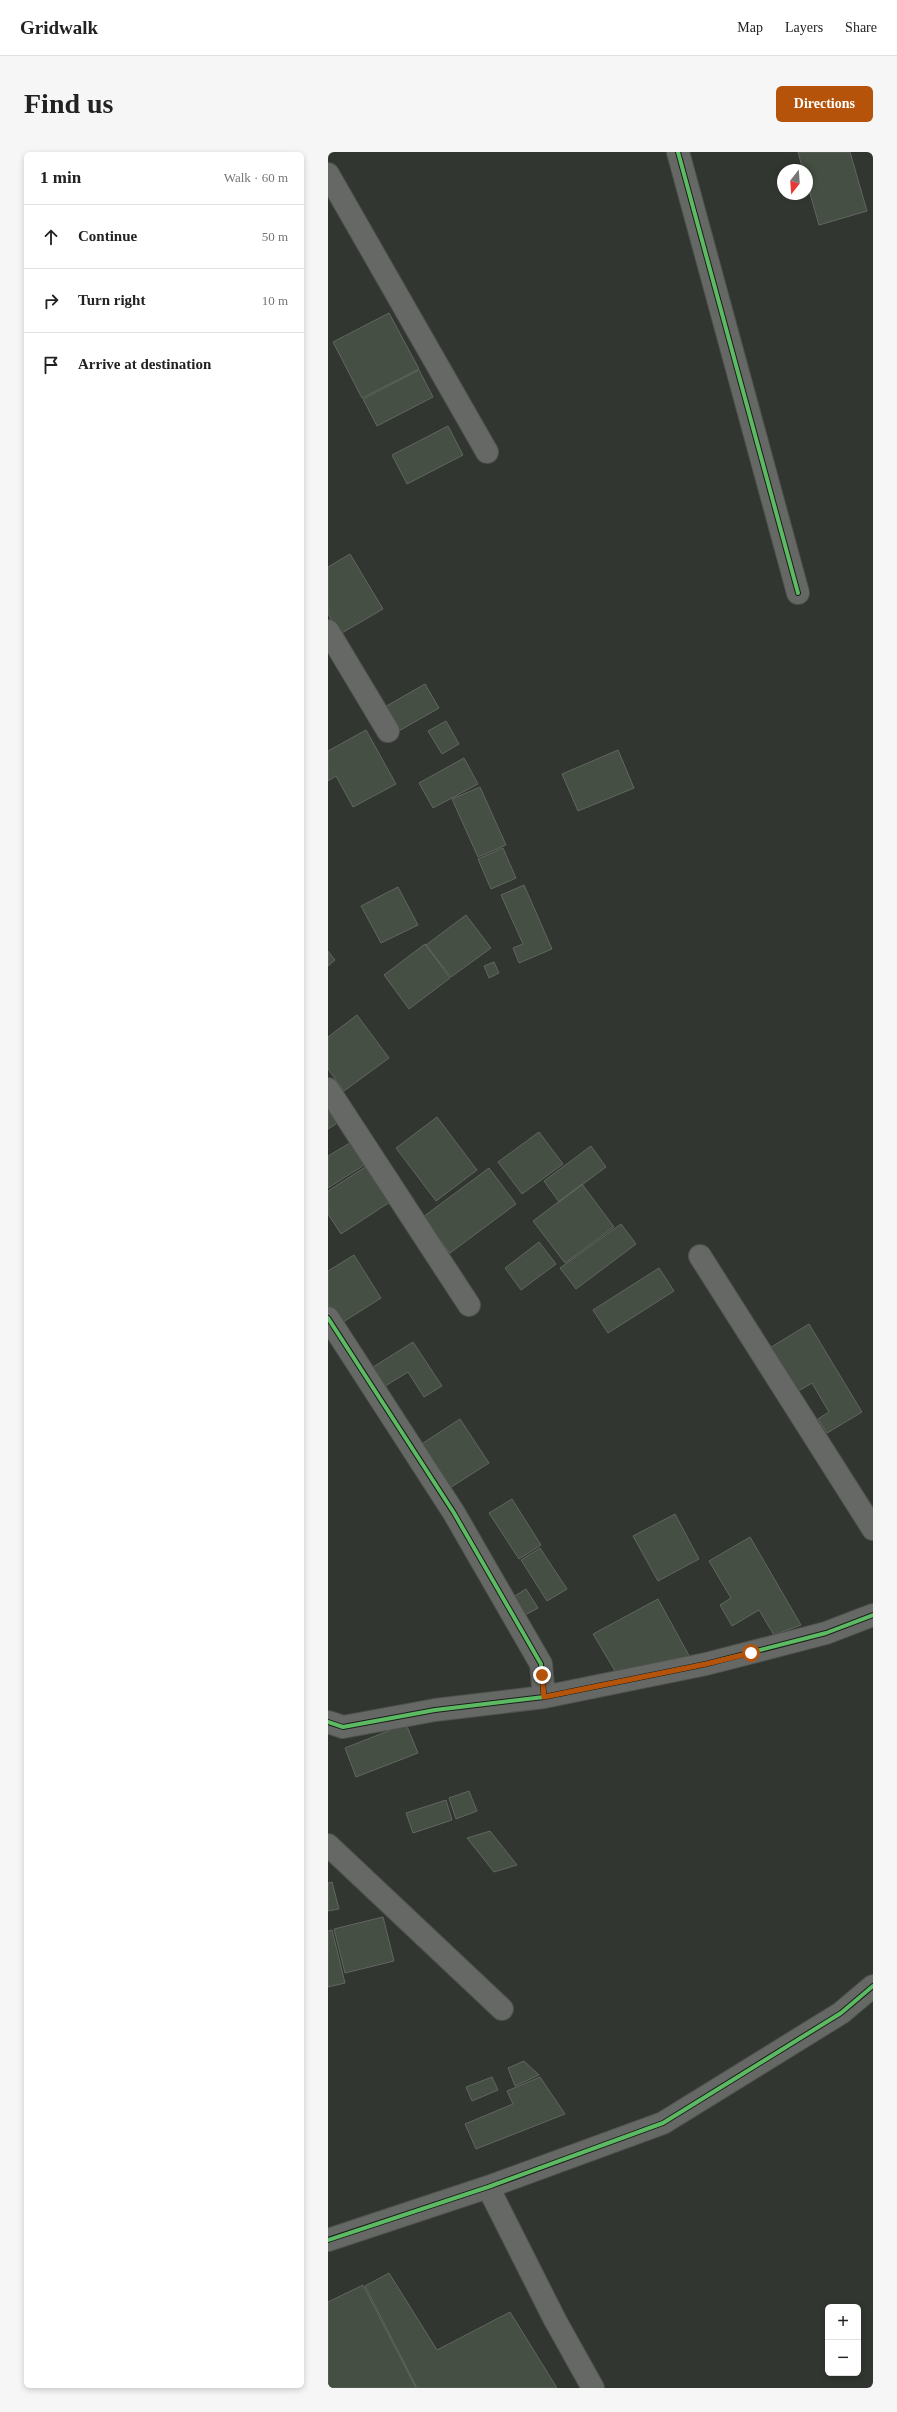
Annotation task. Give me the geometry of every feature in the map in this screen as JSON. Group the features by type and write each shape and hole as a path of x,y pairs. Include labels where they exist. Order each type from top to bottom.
{"street":[{"path":"678,152 798,593"},
{"path":"328,174 487,452"},
{"path":"328,631 388,731"},
{"path":"328,1089 469,1305"},
{"path":"700,1256 873,1529"},
{"path":"328,1318 454,1513 541,1664 544,1697"},
{"path":"328,1722 343,1727 434,1710 544,1697 706,1664 826,1633 873,1615"},
{"path":"328,1845 502,2009"},
{"path":"328,2240 488,2187 663,2124 841,2013 873,1986"},
{"path":"488,2187 555,2320 593,2388"}],"building":[{"path":"798,152 850,152 867,211 819,225 812,200 813,164 801,164"},
{"path":"389,313 419,369 362,398 333,342"},
{"path":"419,370 433,397 377,426 363,399"},
{"path":"448,426 463,455 407,484 392,455"},
{"path":"350,554 383,609 340,634 328,614 328,567"},
{"path":"425,684 439,708 397,732 383,708"},
{"path":"446,721 459,744 442,754 428,731"},
{"path":"366,730 396,784 353,807 336,776 328,781 328,751"},
{"path":"618,750 634,788 578,811 562,774"},
{"path":"464,758 478,784 433,808 419,783"},
{"path":"480,787 506,845 478,857 452,799"},
{"path":"503,848 516,878 491,889 478,859"},
{"path":"524,885 552,949 519,963 513,948 523,944 501,895"},
{"path":"398,887 418,925 381,943 361,906"},
{"path":"466,915 491,948 451,977 426,945"},
{"path":"425,944 450,978 409,1009 384,975"},
{"path":"328,951 335,960 328,966"},
{"path":"494,962 499,973 489,978 484,966"},
{"path":"357,1015 389,1058 344,1091 328,1069 328,1037"},
{"path":"328,1098 342,1120 328,1129"},
{"path":"437,1117 477,1170 436,1201 396,1148"},
{"path":"539,1132 563,1164 522,1194 498,1162"},
{"path":"355,1140 369,1162 328,1188 328,1156"},
{"path":"591,1146 606,1167 559,1202 544,1181"},
{"path":"370,1164 393,1200 341,1234 328,1214 328,1191"},
{"path":"489,1168 516,1204 450,1253 423,1217"},
{"path":"582,1184 614,1227 565,1263 533,1221"},
{"path":"621,1224 636,1244 576,1289 560,1268"},
{"path":"539,1242 556,1264 521,1290 505,1268"},
{"path":"354,1255 381,1298 340,1324 328,1305 328,1271"},
{"path":"659,1268 674,1291 608,1333 593,1310"},
{"path":"809,1324 862,1412 827,1433 818,1419 829,1412 812,1383 795,1393 768,1349"},
{"path":"413,1342 442,1386 424,1397 408,1372 382,1388 370,1369"},
{"path":"460,1419 489,1463 445,1491 417,1447"},
{"path":"512,1499 541,1545 519,1559 489,1513"},
{"path":"675,1514 699,1559 658,1581 633,1536"},
{"path":"750,1537 801,1625 774,1635 759,1610 732,1626 720,1605 731,1598 709,1561"},
{"path":"540,1548 567,1589 547,1601 521,1560"},
{"path":"526,1589 538,1608 525,1615 513,1597"},
{"path":"658,1599 692,1661 618,1676 593,1634"},
{"path":"406,1724 418,1753 356,1777 345,1748"},
{"path":"469,1791 477,1811 456,1819 449,1798"},
{"path":"446,1800 452,1820 413,1833 406,1813"},
{"path":"490,1831 517,1865 494,1872 467,1838"},
{"path":"332,1882 339,1909 328,1911 328,1883"},
{"path":"383,1917 394,1961 345,1973 334,1929"},
{"path":"332,1930 345,1983 328,1987 328,1931"},
{"path":"524,2061 539,2075 515,2086 508,2068"},
{"path":"492,2077 498,2090 472,2101 466,2087"},
{"path":"540,2077 565,2114 476,2149 465,2124 513,2104 507,2091"},
{"path":"389,2273 437,2350 510,2312 557,2388 417,2388 365,2286"},
{"path":"363,2285 416,2388 328,2388 328,2302"}],"cycle path":[{"path":"678,152 798,593"},
{"path":"328,1318 454,1513 541,1664 544,1697"},
{"path":"328,1722 343,1727 435,1710 544,1697 706,1664 826,1633 873,1615"},
{"path":"328,2240 488,2187 663,2123 841,2013 873,1986"}],"route":[{"path":"542,1675 544,1697 706,1664 751,1653"}]}
